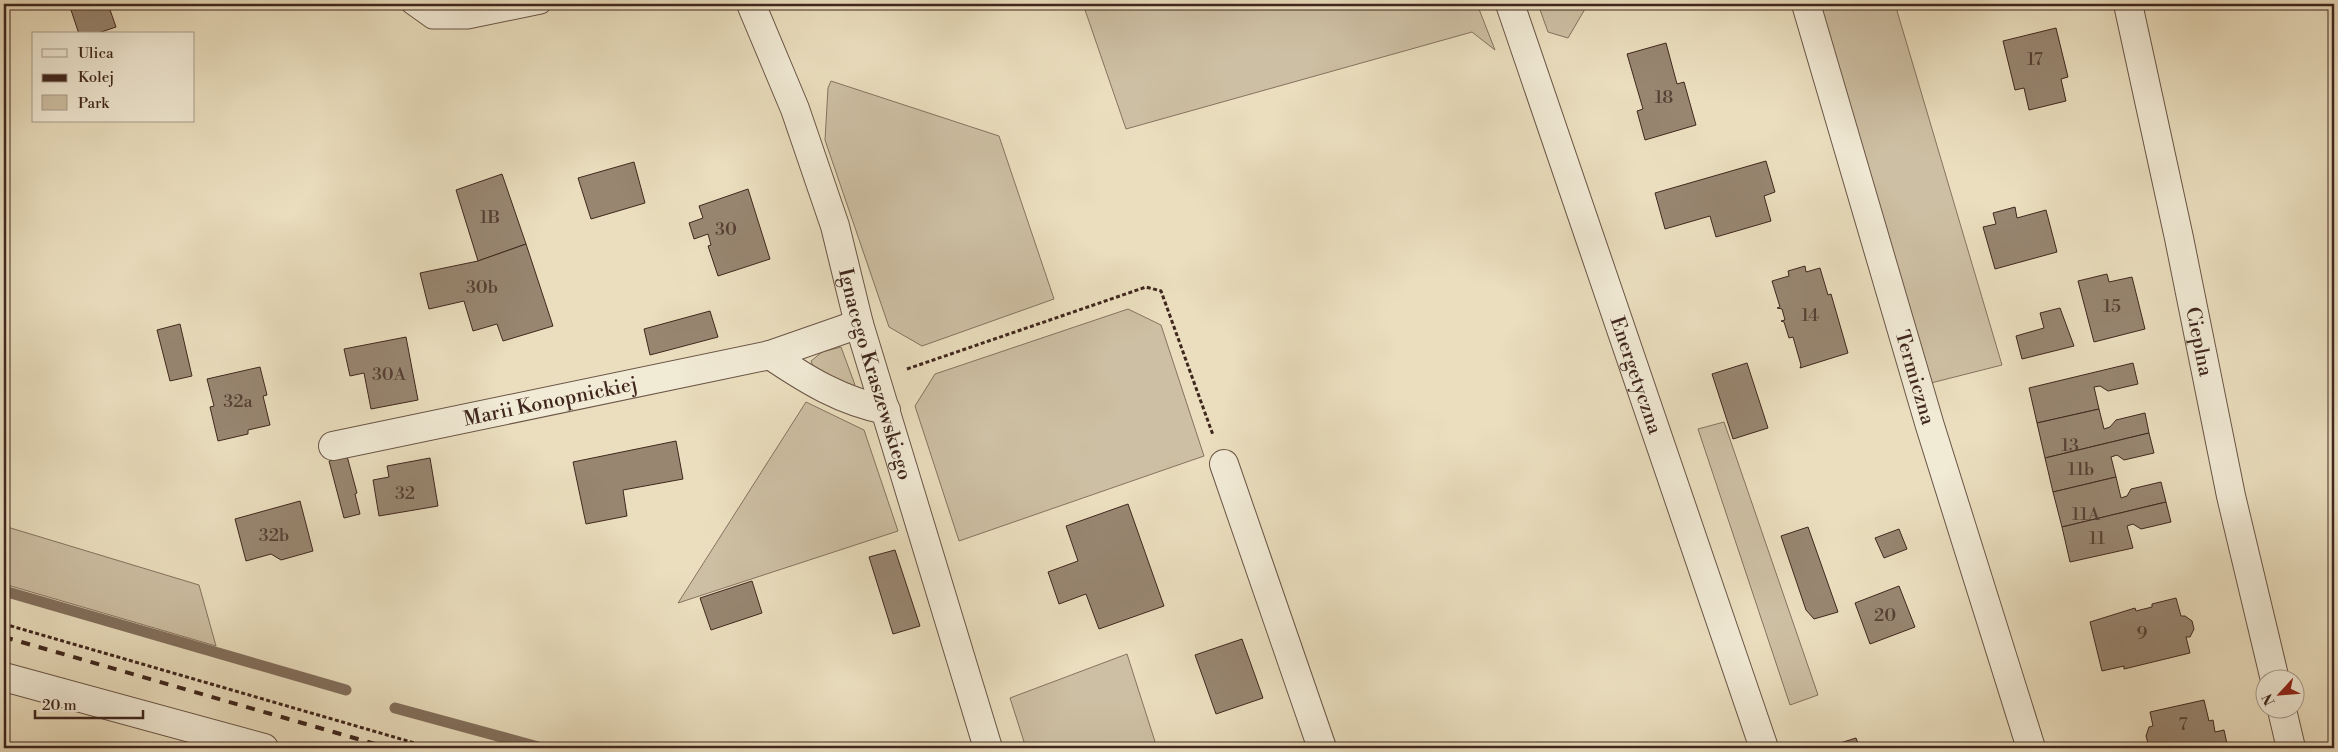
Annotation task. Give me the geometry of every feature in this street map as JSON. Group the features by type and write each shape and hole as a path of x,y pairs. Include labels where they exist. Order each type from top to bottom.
{"street":[{"name":"Ignacego Kraszewskiego","path":"751,4 795,109 828,208 850,280 859,324 988,748"},
{"name":"Energetyczna","path":"1510,4 1764,748"},
{"name":"Termiczna","path":"1806,4 1930,426 2031,748"},
{"name":"Cieplna","path":"2128,4 2179,238 2231,496 2272,670"},
{"name":"Marii Konopnickiej","path":"333,446 770,355 859,324"},
{"path":"770,355 809,381 859,405 886,410"},
{"path":"1224,464 1322,748"},
{"path":"4,677 264,748"},
{"path":"2284,720 2291,748"}],"lane":[{"path":"411,4 432,19 468,19 541,4"}],"path":[{"path":"876,380 1146,287 1161,292 1224,464"},
{"path":"4,624 432,748"}],"green space":[{"path":"1083,4 1477,4 1495,50 1472,32 1126,129"},
{"path":"1538,4 1623,4 1585,9 1568,38 1548,32"},
{"path":"1820,4 1895,4 2002,365 1931,383"},
{"path":"831,81 999,136 1054,299 922,346 889,327 825,140 828,88"},
{"path":"1128,309 1161,325 1204,456 959,541 915,406 935,374"},
{"path":"841,347 855,385 850,388 814,369 811,361 822,352"},
{"path":"806,402 864,430 898,531 678,603"},
{"path":"1724,422 1818,695 1790,705 1698,429"},
{"path":"4,526 199,585 216,646 4,584"},
{"path":"1127,654 1157,748 1026,748 1010,698"}],"building":[{"path":"4,4 8,15 4,16"},
{"path":"69,4 108,4 116,27 101,32 78,32"},
{"path":"2056,28 2068,77 2061,79 2066,101 2029,110 2024,88 2015,90 2003,41"},
{"path":"1666,43 1677,84 1684,82 1696,125 1645,140 1637,111 1643,109 1627,54"},
{"path":"1766,161 1775,192 1764,196 1771,221 1716,237 1710,216 1665,229 1655,193"},
{"path":"634,162 645,203 591,219 578,178"},
{"path":"502,174 526,244 478,261 456,190"},
{"path":"748,189 770,259 718,276 708,246 711,245 708,234 694,239 689,223 703,218 699,206"},
{"path":"2015,207 2017,218 2046,210 2057,252 1995,269 1983,227 1996,224 1993,213"},
{"path":"526,244 553,326 503,341 497,324 473,331 464,301 429,309 420,273 478,261"},
{"path":"1805,266 1806,272 1820,268 1828,295 1831,294 1848,353 1800,368 1801,365 1793,337 1789,338 1784,322 1781,321 1785,320 1782,309 1777,308 1780,307 1772,281 1789,276 1788,271"},
{"path":"2107,274 2109,282 2132,277 2145,329 2094,342 2078,281"},
{"path":"2060,308 2074,346 2022,359 2016,336 2044,328 2040,313"},
{"path":"710,311 718,337 650,355 644,329"},
{"path":"180,324 192,376 170,381 157,330"},
{"path":"406,337 418,400 371,409 364,373 350,376 344,349"},
{"path":"1747,363 1768,428 1733,439 1712,374"},
{"path":"2133,363 2138,384 2108,391 2100,386 2094,387 2099,409 2037,423 2029,388"},
{"path":"260,367 267,395 263,396 270,425 248,430 248,434 218,441 210,407 214,406 207,379"},
{"path":"2099,409 2104,429 2110,427 2116,420 2145,413 2149,433 2045,458 2037,423"},
{"path":"2149,433 2154,453 2124,460 2117,455 2111,457 2116,477 2053,492 2045,458"},
{"path":"676,441 683,479 623,490 627,516 586,524 573,462"},
{"path":"347,456 357,493 355,494 360,514 344,518 329,461"},
{"path":"430,458 438,506 379,516 373,480 389,477 387,466"},
{"path":"2116,477 2121,498 2127,496 2131,489 2161,482 2166,502 2062,527 2053,492"},
{"path":"300,501 313,551 281,560 271,554 246,561 235,519"},
{"path":"2166,502 2171,522 2141,529 2133,524 2127,526 2133,548 2070,562 2062,527"},
{"path":"1128,504 1164,606 1099,629 1086,594 1059,604 1048,572 1078,561 1066,526"},
{"path":"1808,527 1838,612 1814,619 1806,610 1781,536"},
{"path":"1899,529 1907,549 1884,558 1875,538"},
{"path":"895,550 920,626 893,634 869,557"},
{"path":"752,581 762,613 711,630 700,598"},
{"path":"1899,586 1915,627 1870,644 1855,603"},
{"path":"2176,598 2181,616 2185,616 2192,621 2194,629 2190,637 2186,637 2190,653 2124,669 2124,666 2102,671 2090,622 2135,608 2136,611 2152,607 2152,604"},
{"path":"1242,639 1263,698 1216,714 1195,655"},
{"path":"2204,700 2209,721 2213,720 2215,732 2224,730 2228,748 2149,747 2146,736 2149,727 2153,726 2150,712"},
{"path":"1856,738 1860,748 1838,748 1837,744"}],"waterway":[{"path":"4,591 346,690"},
{"path":"395,708 542,748"}],"railway":[{"path":"4,637 389,748"}]}
